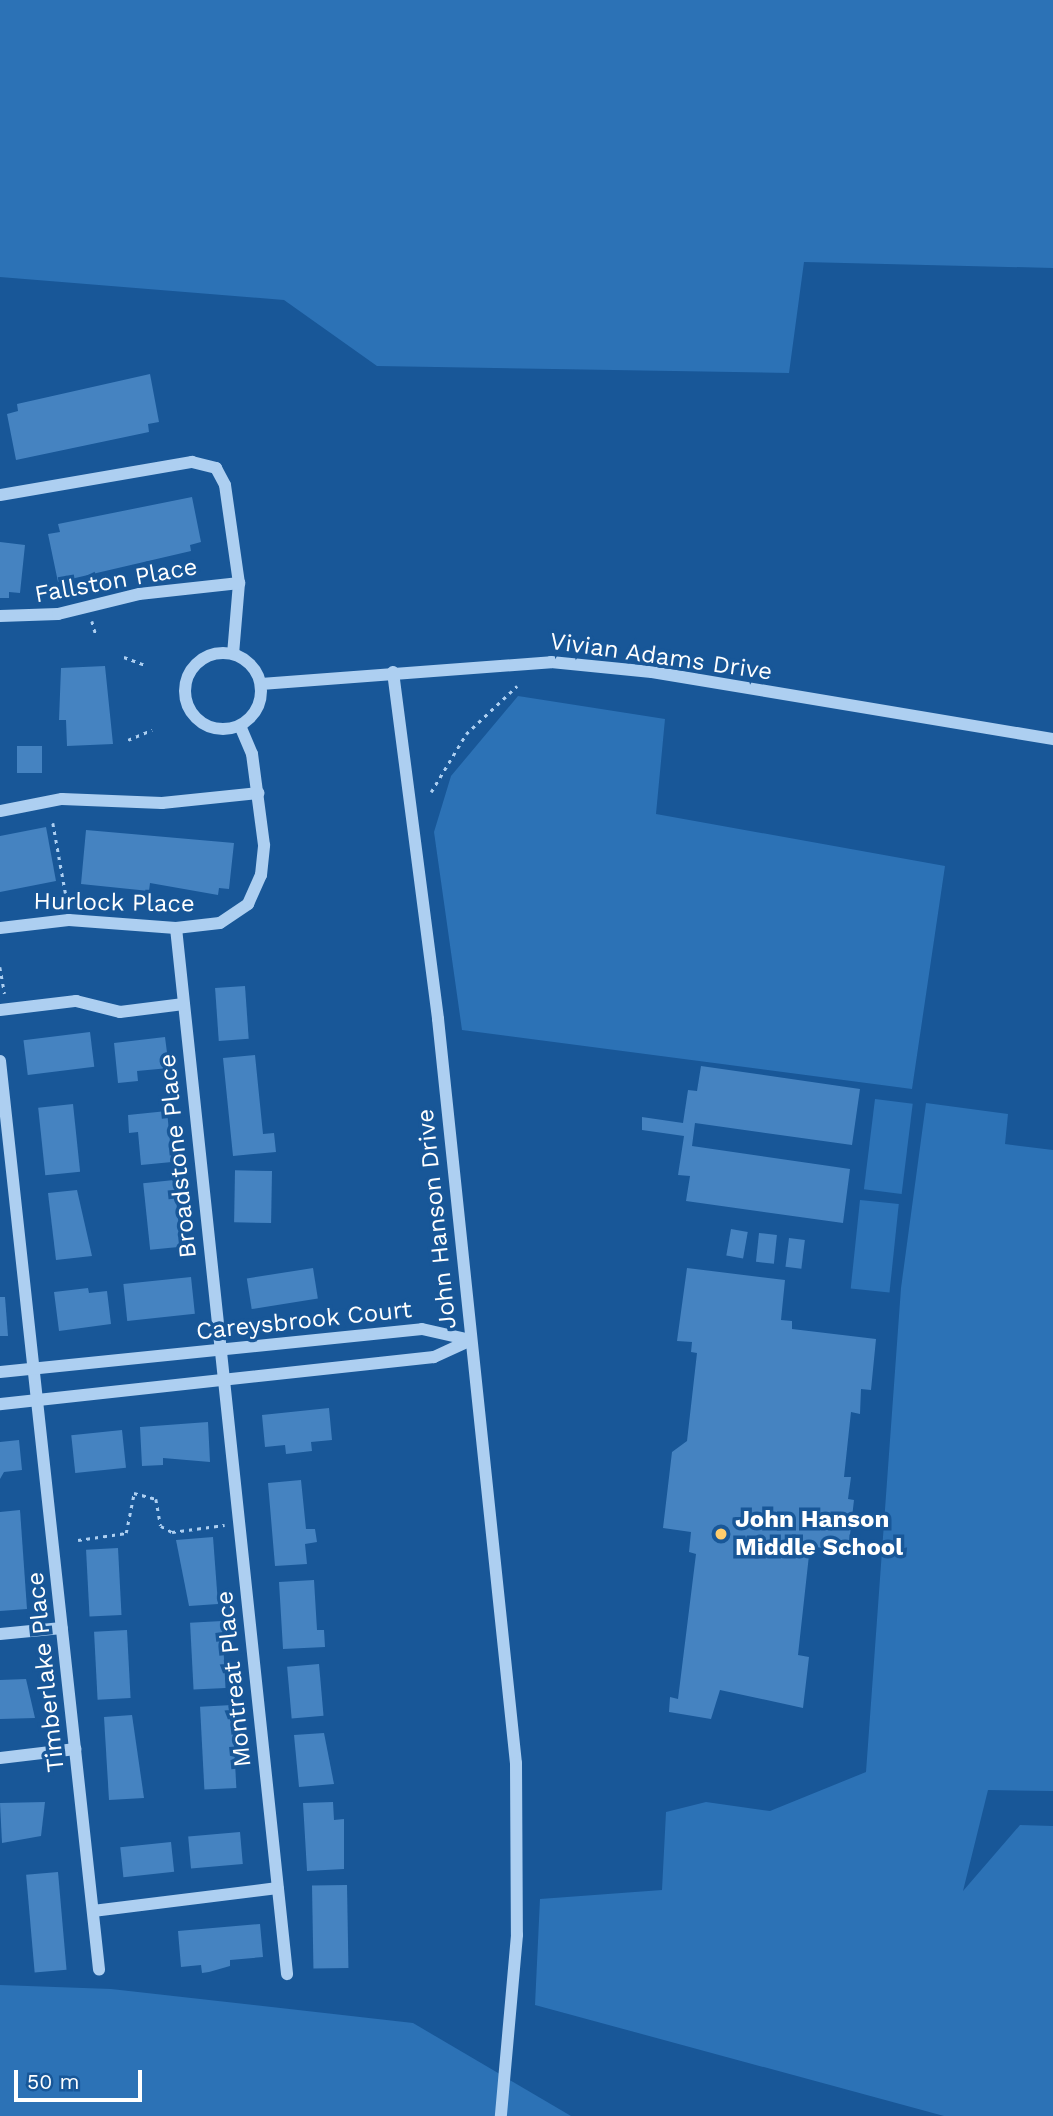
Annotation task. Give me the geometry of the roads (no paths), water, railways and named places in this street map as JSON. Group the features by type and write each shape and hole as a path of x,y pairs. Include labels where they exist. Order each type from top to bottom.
{"street":[{"path":"0,495 192,463 216,468 225,485 239,583 233,654"},
{"name":"Fallston Place","path":"0,616 58,614 139,594 239,583"},
{"path":"214,654 233,654 251,665 261,684 258,708 240,726 204,725 185,696 196,663 214,654"},
{"name":"Vivian Adams Drive","path":"261,684 520,661 638,671 1053,739"},
{"name":"John Hanson Drive","path":"393,672 471,1340 516,1763 517,1935 501,2116"},
{"name":"Hurlock Place","path":"0,928 69,920 176,928 220,923 248,904 261,875 264,845 258,793 240,726"},
{"path":"0,811 62,799 162,803 258,793"},
{"name":"Broadstone Place","path":"176,928 223,1380"},
{"path":"0,1010 76,1001 120,1012 183,1004"},
{"name":"Timberlake Place","path":"0,1061 99,1969"},
{"name":"Careysbrook Court","path":"0,1372 422,1329 471,1340"},
{"name":"Careysbrook Court","path":"0,1404 434,1357 471,1340"},
{"name":"Montreat Place","path":"223,1380 287,1974"},
{"path":"0,1634 62,1628"},
{"path":"0,1758 75,1749"},
{"path":"93,1910 278,1888"}],"place":[{"name":"John Hanson Middle School","path":"721,1534"}]}
